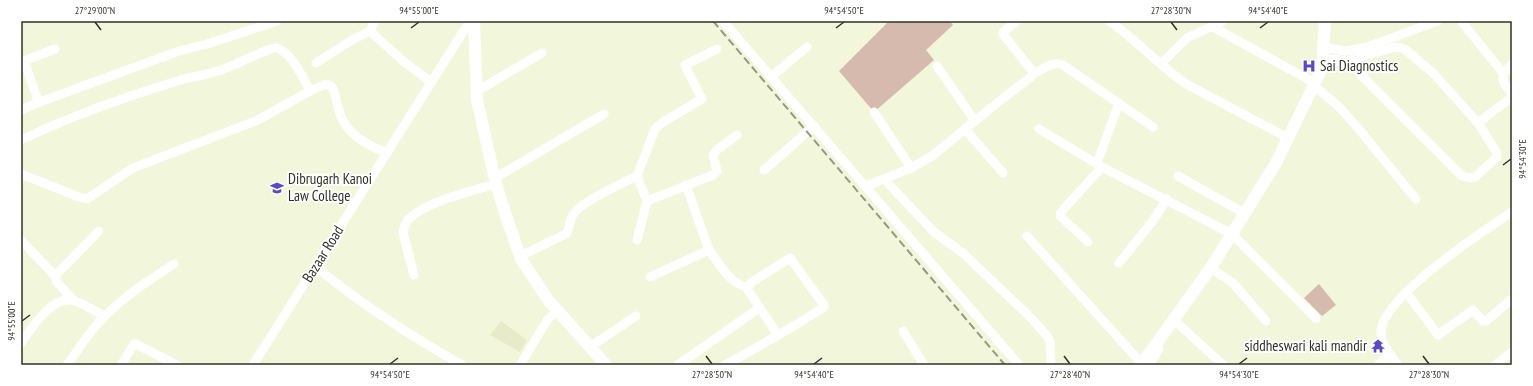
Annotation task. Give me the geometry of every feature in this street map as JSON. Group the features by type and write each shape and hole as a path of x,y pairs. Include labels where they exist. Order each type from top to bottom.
{"main road":[{"path":"474,21 477,100 506,219 520,256 556,311 606,365"},
{"path":"1144,365 1213,268 1244,213 1276,163 1322,68 1325,21"}],"street":[{"path":"21,110 179,51 207,44 277,21"},
{"path":"316,63 352,40 370,31 375,21"},
{"name":"Bazaar Road","path":"253,365 430,82 470,21"},
{"path":"724,21 1019,365"},
{"path":"1017,21 1004,31 1003,34 1034,74"},
{"path":"1110,21 1175,76 1188,85 1288,138"},
{"path":"1161,64 1187,38 1223,21"},
{"path":"1323,53 1367,47 1438,21"},
{"path":"1464,22 1503,73"},
{"path":"1211,26 1314,84 1352,121 1416,199"},
{"path":"370,31 402,61 430,82"},
{"path":"771,77 807,47"},
{"path":"21,140 104,106 179,80 218,71 272,48 279,48 292,59 310,91"},
{"path":"520,256 566,234 574,213 582,206 636,176 655,129 663,122 702,99 685,65 717,48"},
{"path":"1323,53 1347,61 1462,176 1470,178 1480,174 1498,155 1478,123 1434,74 1405,49 1392,48 1347,61"},
{"path":"37,103 38,97 22,62 55,49"},
{"path":"477,91 542,53"},
{"path":"866,186 911,168 932,156 1034,74 1058,63 1153,127"},
{"path":"1512,64 1503,73 1502,78 1503,82 1512,93"},
{"path":"937,66 975,121"},
{"path":"21,174 79,198 86,199 133,168 258,120 310,91 326,84 331,86 339,106 342,119 352,132 358,138 386,153"},
{"path":"1478,123 1512,97"},
{"path":"1088,242 1060,216 1061,212 1100,165 1119,103"},
{"path":"874,112 911,168"},
{"path":"414,275 403,233 404,227 408,220 417,212 496,181 604,114"},
{"path":"764,170 814,126"},
{"path":"965,129 1003,173"},
{"path":"1038,130 1100,165 1232,234 1316,318"},
{"path":"646,201 716,173 713,155 717,150 737,135"},
{"path":"636,176 646,201 637,240"},
{"path":"1178,176 1244,213"},
{"path":"884,179 934,232 964,254 1032,319 1050,341 1051,365"},
{"path":"686,185 709,250 733,281 738,285 748,287"},
{"path":"1119,263 1152,222 1167,199"},
{"path":"1398,365 1390,355 1383,342 1381,333 1383,322 1395,303 1406,292 1453,254 1512,212"},
{"path":"55,276 99,231"},
{"path":"1028,236 1144,365"},
{"path":"21,240 55,276 56,282 74,301 105,316"},
{"path":"650,277 709,250"},
{"path":"725,365 778,335 822,308 824,305 790,258 752,282 748,287"},
{"path":"67,365 105,316 133,291 174,264"},
{"path":"315,266 372,309 434,349 462,365"},
{"path":"1213,268 1233,283 1266,321"},
{"path":"748,287 748,290 759,308 778,335"},
{"path":"1406,292 1438,335 1474,310 1483,321 1486,321 1512,299"},
{"path":"21,342 47,310 62,301 74,301"},
{"path":"678,365 759,308"},
{"path":"520,365 548,319 556,311"},
{"path":"590,347 636,316"},
{"path":"1174,321 1223,365"},
{"path":"903,331 924,365"},
{"path":"121,365 134,344 177,365"},
{"path":"1495,365 1512,352"},
{"path":"1378,365 1390,355"}],"shaded area":[{"path":"889,21 950,21 953,25 926,50 934,60 874,112 839,71"},
{"path":"1319,284 1336,305 1322,316 1304,298"},
{"path":"501,321 527,340 520,352 490,335"}],"railway":[{"path":"713,21 1005,365"}],"place":[{"name":"Sai Diagnostics","path":"1309,66"},
{"name":"Dibrugarh Kanoi Law College","path":"277,188"},
{"name":"siddheswari kali mandir","path":"1378,346"}]}
